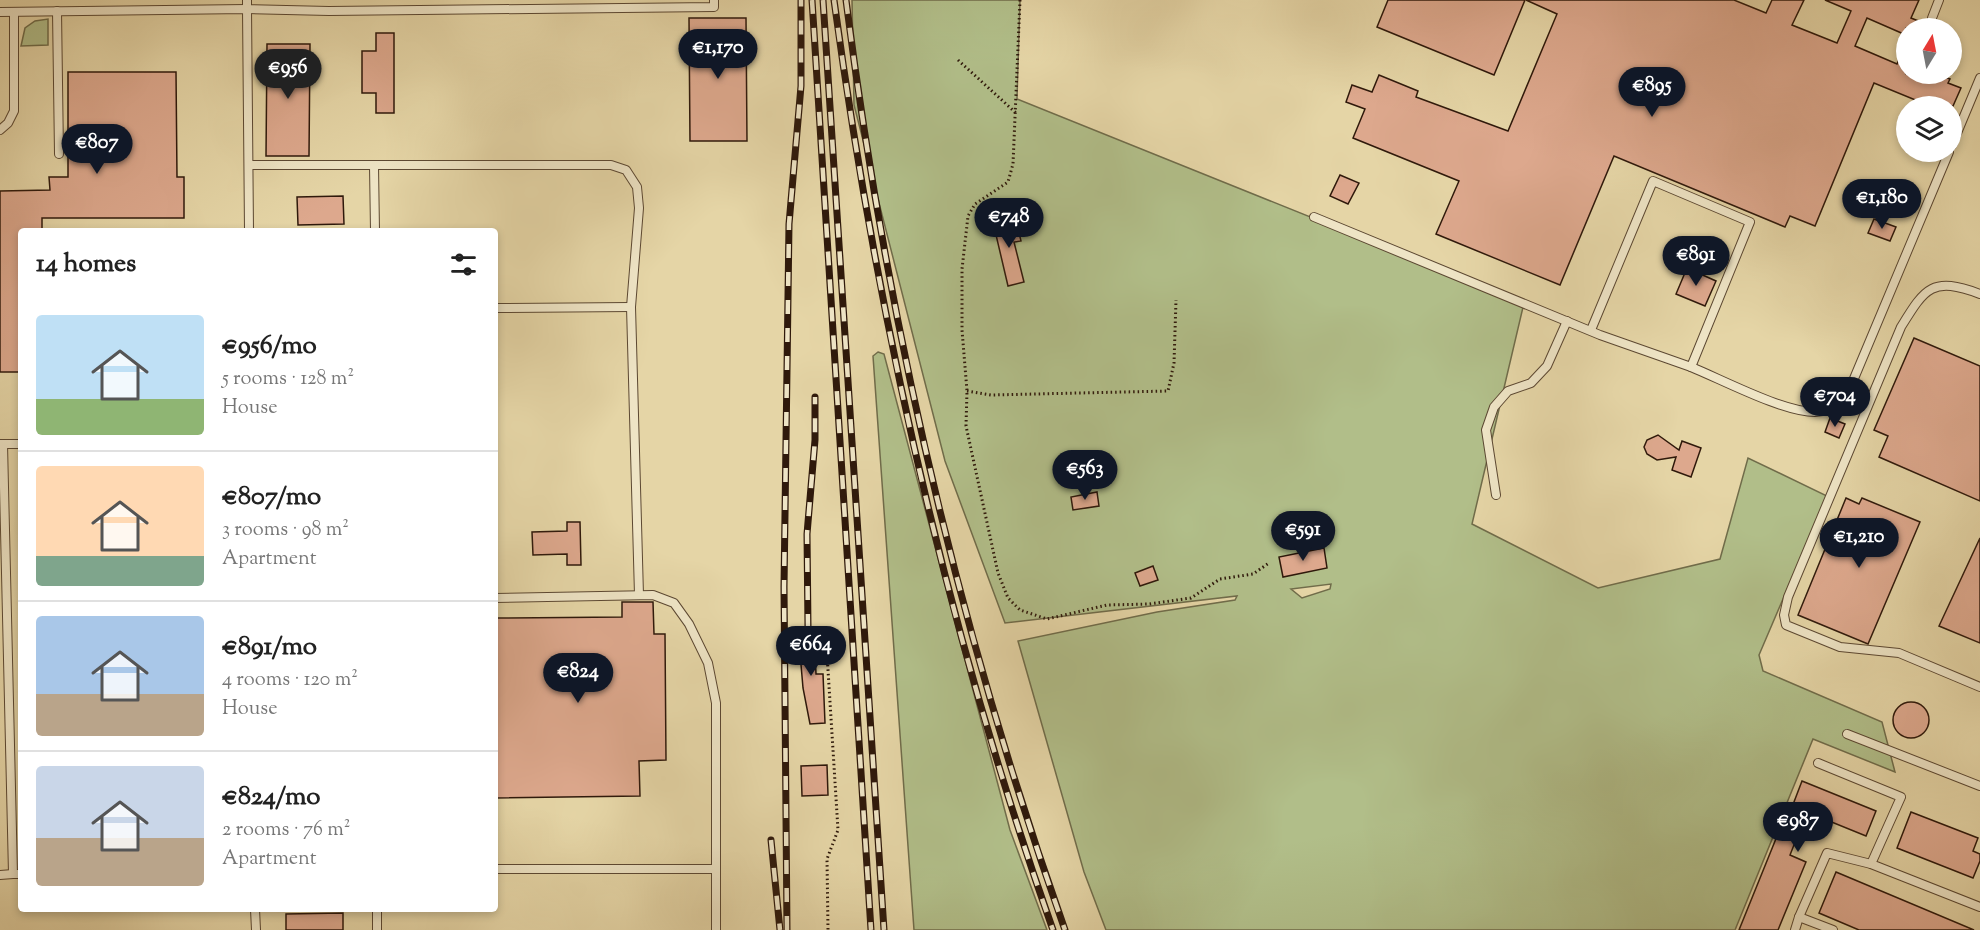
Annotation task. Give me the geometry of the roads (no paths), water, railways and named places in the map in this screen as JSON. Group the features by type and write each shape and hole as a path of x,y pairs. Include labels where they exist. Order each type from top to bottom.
{"lane":[{"path":"0,12 57,12 247,4 328,11 714,7 714,0"},
{"path":"1932,18 1939,0"},
{"path":"247,4 249,228"},
{"path":"0,130 8,123 14,111 14,12"},
{"path":"57,12 59,154"},
{"path":"1962,121 1980,78"},
{"path":"1314,217 1567,321 1691,367 1798,411 1818,412 1835,406 1845,399 1945,162"},
{"path":"249,165 611,165 626,170 637,187 639,208 631,307 639,595"},
{"path":"374,166 375,228"},
{"path":"1591,330 1653,182 1750,222 1691,367"},
{"path":"1980,294 1952,286 1936,286 1926,291 1901,327 1788,597 1784,615 1786,625 1840,647 1899,653 1980,687"},
{"path":"498,308 631,307"},
{"path":"1496,495 1486,430 1494,407 1508,391 1532,382 1547,366 1567,321"},
{"path":"0,875 17,874 3,628 1,444 18,444"},
{"path":"498,598 653,595 674,603 689,624 708,663 716,703 716,930"},
{"path":"1847,734 1980,786"},
{"path":"1818,763 1901,796 1871,864"},
{"path":"1795,930 1827,853 1871,864 1980,907"},
{"path":"498,869 715,869"},
{"path":"255,912 256,930"},
{"path":"377,912 377,930"},
{"path":"1799,917 1833,930"}],"railway":[{"path":"787,930 784,587 789,224 801,86 801,0"},
{"path":"812,0 871,930"},
{"path":"823,0 884,930"},
{"path":"834,0 871,236 920,471 948,587 980,702 1053,930"},
{"path":"846,0 882,236 930,471 991,702 1065,930"},
{"path":"808,628 807,534 815,440 815,397"},
{"path":"771,840 780,930"}]}
